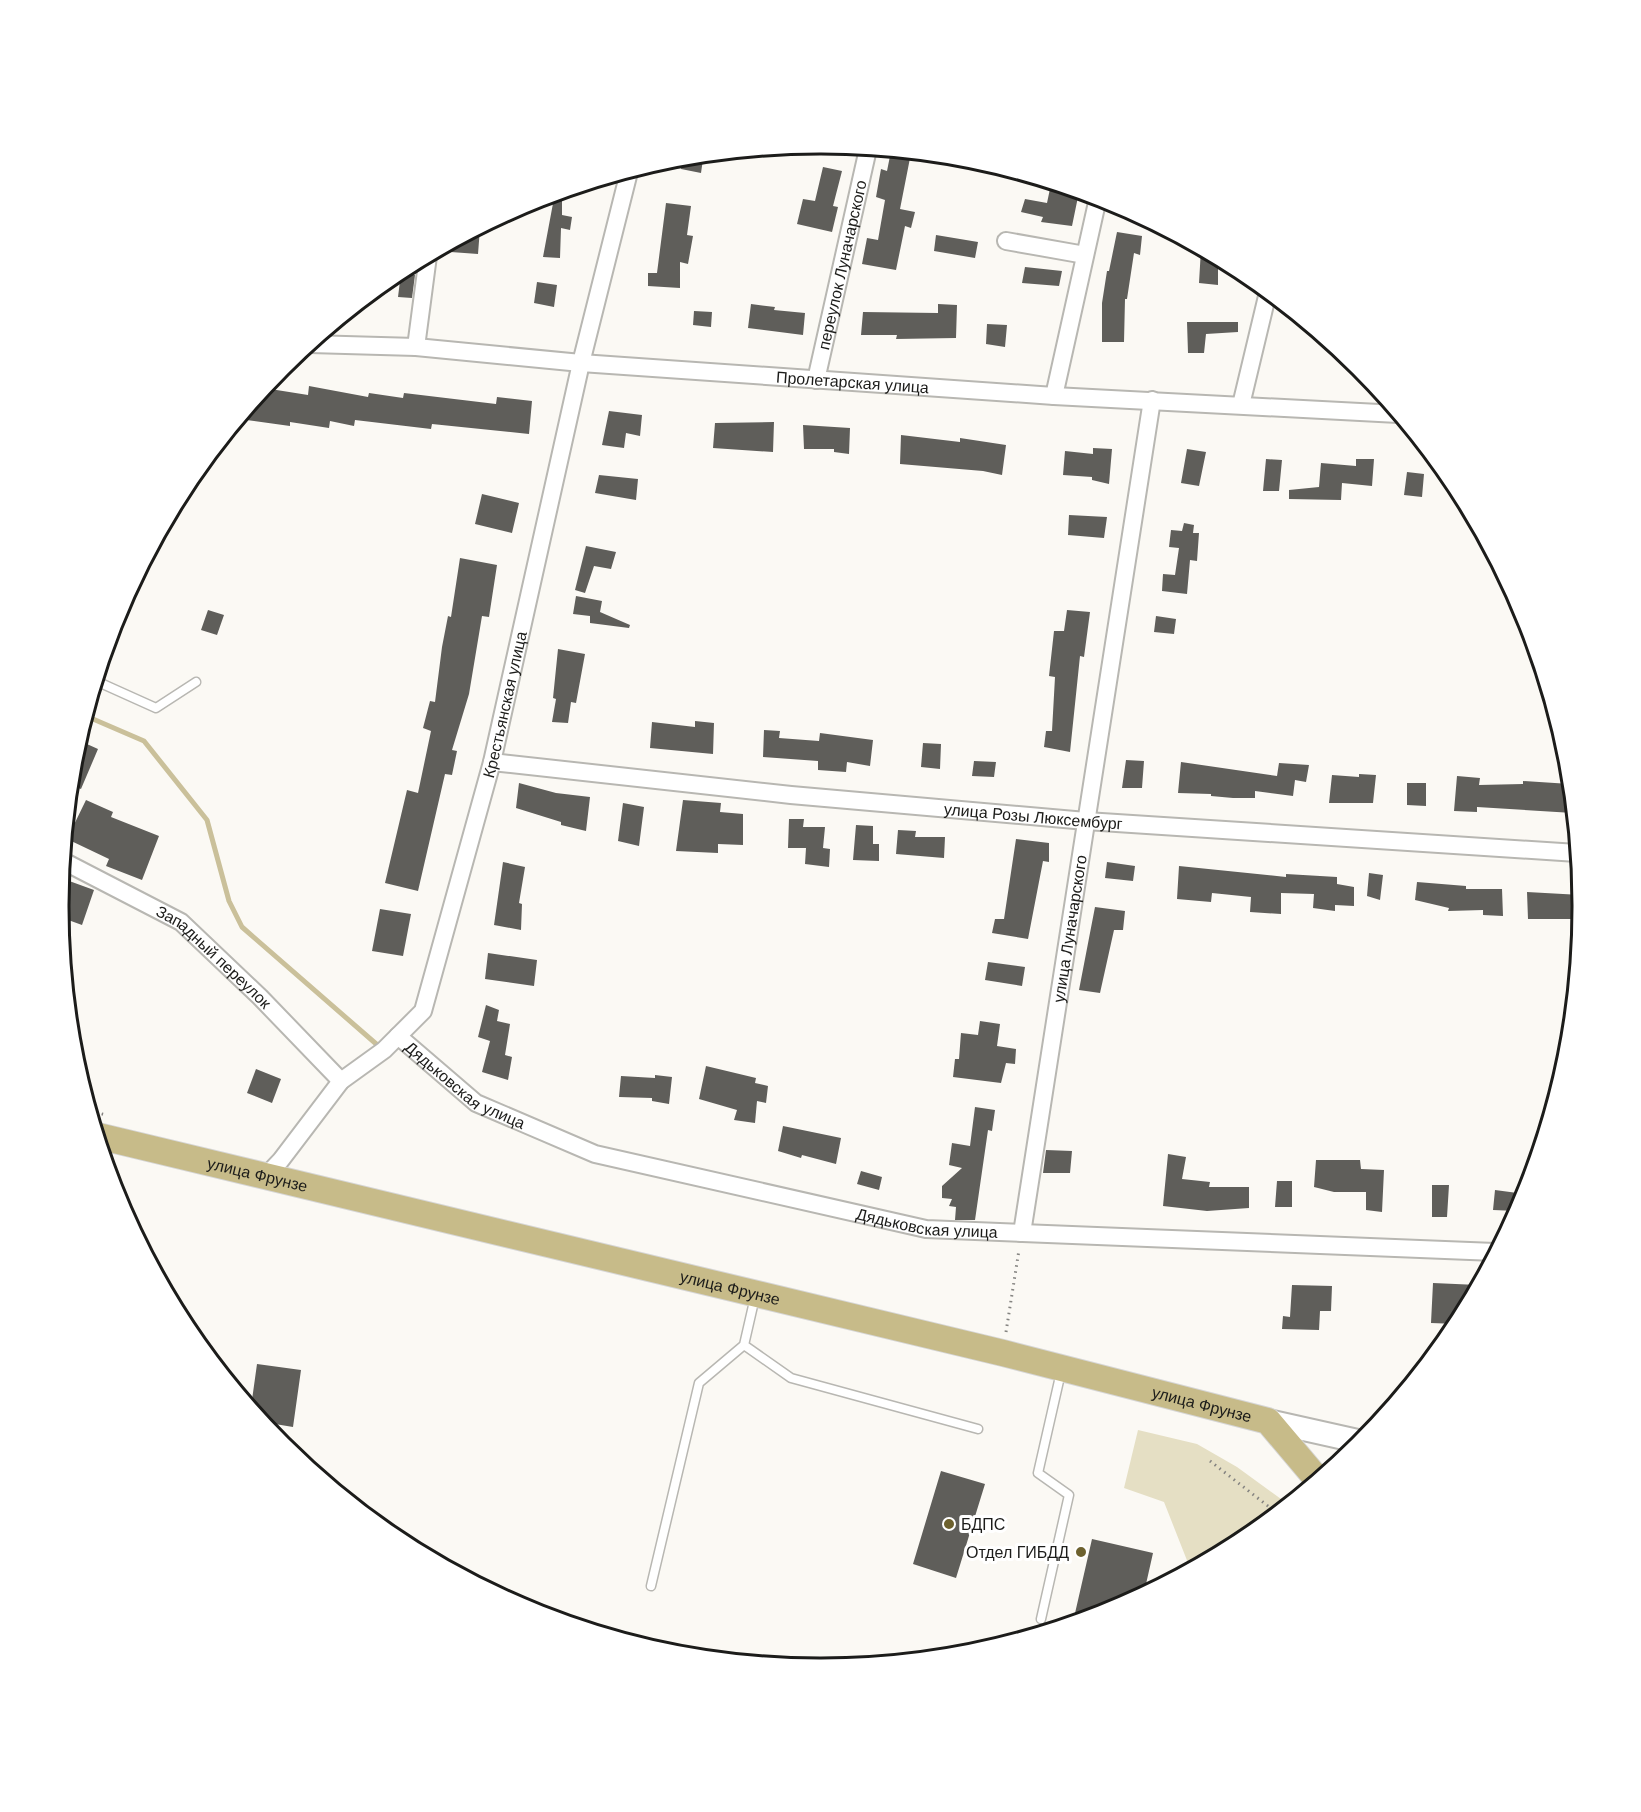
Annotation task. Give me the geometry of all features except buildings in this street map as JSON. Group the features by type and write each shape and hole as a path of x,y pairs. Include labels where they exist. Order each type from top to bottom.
{"main road":[{"name":"улица Фрунзе","path":"106,1138 1003,1353 1268,1421 1350,1439"},
{"path":"1268,1421 1313,1474"}],"street":[{"name":"переулок Луначарского","path":"816,380 866,156"},
{"name":"Крестьянская улица","path":"265,1177 281,1160 341,1081 384,1050 423,1011 492,762 581,363 627,180"},
{"path":"1054,396 1096,207"},
{"path":"1006,242 1085,255"},
{"path":"416,347 427,266"},
{"path":"1241,405 1266,301"},
{"name":"Пролетарская улица","path":"321,344 416,347 581,363 1054,396 1388,413"},
{"name":"улица Луначарского","path":"1022,1233 1152,400"},
{"name":"улица Розы Люксембург","path":"492,762 791,795 1086,821 1570,853"},
{"name":"Западный переулок","path":"71,865 181,922 260,997 341,1081"},
{"name":"Дядьковская улица","path":"398,1036 476,1103 595,1154 926,1229 1487,1252"}],"lane":[{"path":"103,684 156,708 196,682"},
{"path":"651,1586 699,1383 744,1345 756,1294"},
{"path":"744,1345 791,1378 978,1430"},
{"path":"1041,1619 1069,1495 1038,1473 1062,1368"}],"path":[{"path":"1003,1353 1022,1233"},
{"path":"1210,1461 1270,1508"}],"shaded area":[{"path":"1138,1430 1197,1444 1237,1467 1281,1499 1238,1531 1187,1562 1164,1502 1124,1488"}],"waterway":[{"path":"93,719 144,741 207,820 229,901 242,927 382,1049"}],"place":[{"name":"БДПС","path":"949,1524"},
{"name":"Отдел ГИБДД","path":"1081,1552"}]}
